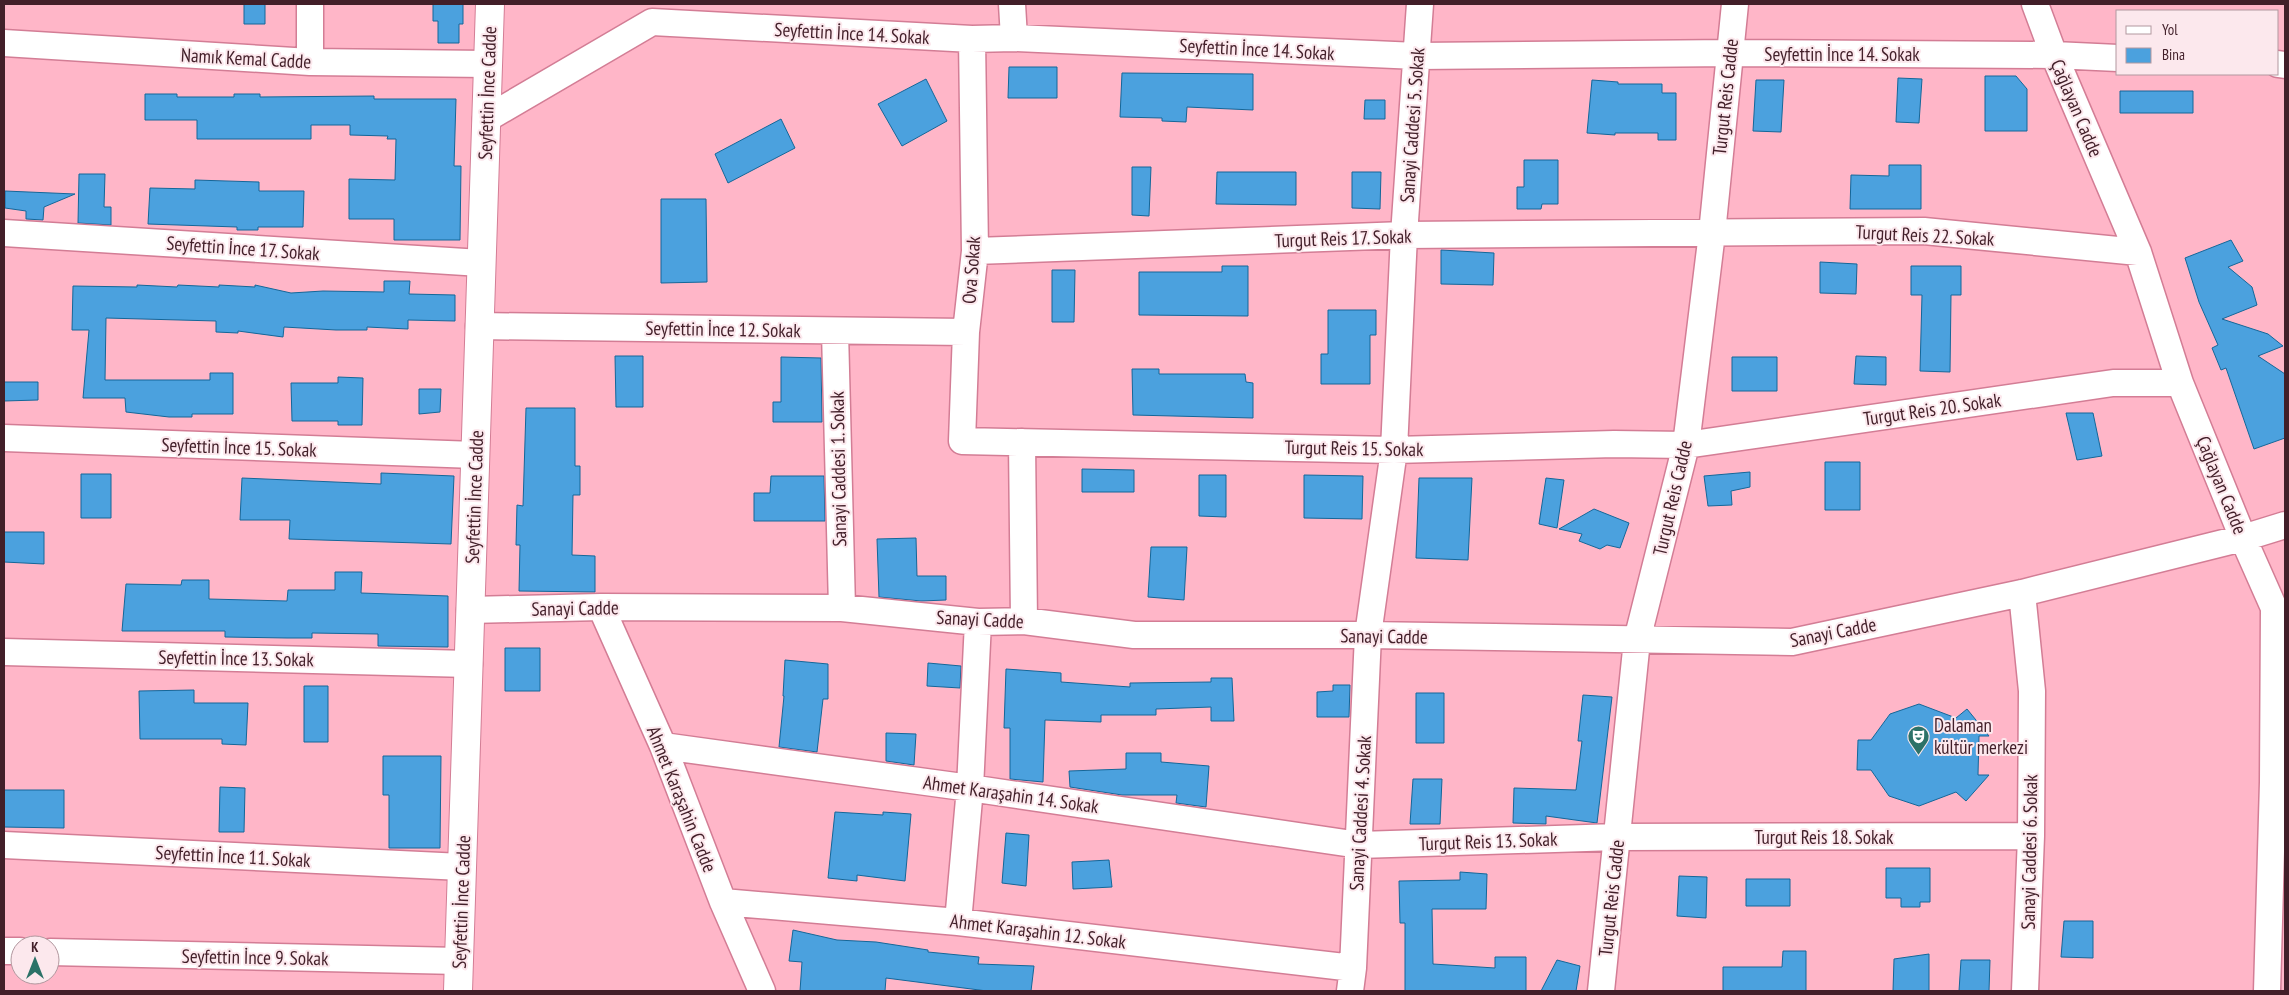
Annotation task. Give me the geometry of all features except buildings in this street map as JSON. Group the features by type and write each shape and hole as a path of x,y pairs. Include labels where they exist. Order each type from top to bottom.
{"main road":[{"name":"Seyfettin İnce Cadde","path":"458,991 490,4"}],"street":[{"path":"310,4 310,62"},
{"path":"1012,4 1014,38"},
{"name":"Sanayi Caddesi 5. Sokak","path":"1368,635 1394,450 1404,235 1420,4"},
{"name":"Turgut Reis Cadde","path":"1601,991 1637,640 1686,445 1712,233 1735,4"},
{"name":"Çağlayan Cadde","path":"2035,4 2054,55 2138,252 2180,383 2243,538 2274,608 2273,782 2267,991"},
{"name":"Seyfettin İnce 14. Sokak","path":"486,119 657,13 972,39 1014,38 1417,56 1730,54 2054,55 2116,58"},
{"name":"Ova Sokak","path":"972,39 975,251 966,332 962,441 1022,442"},
{"name":"Namık Kemal Cadde","path":"4,43 310,62 488,64"},
{"name":"Turgut Reis 22. Sokak","path":"1712,233 1924,231 2138,252"},
{"name":"Seyfettin İnce 17. Sokak","path":"4,233 481,263"},
{"name":"Turgut Reis 17. Sokak","path":"975,251 1404,235 1712,233"},
{"name":"Seyfettin İnce 12. Sokak","path":"479,326 966,332"},
{"name":"Sanayi Caddesi 1. Sokak","path":"835,331 842,608"},
{"name":"Turgut Reis 20. Sokak","path":"1686,445 2113,383 2180,383"},
{"name":"Seyfettin İnce 15. Sokak","path":"4,438 475,455"},
{"path":"1022,442 1024,621"},
{"name":"Turgut Reis 15. Sokak","path":"1022,442 1394,450 1614,444 1686,445"},
{"name":"Sanayi Cadde","path":"470,610 601,607 842,608 978,622 1024,621 1134,635 1368,635 1792,642 2022,594 2243,538 2285,525"},
{"name":"Sanayi Caddesi 6. Sokak","path":"2022,594 2032,691 2031,836 2025,991"},
{"name":"Ahmet Karaşahin Cadde","path":"601,607 663,746 723,902 762,991"},
{"path":"958,922 970,788 978,622"},
{"name":"Sanayi Caddesi 4. Sokak","path":"1351,980 1368,635"},
{"name":"Seyfettin İnce 13. Sokak","path":"4,652 468,664"},
{"name":"Ahmet Karaşahin 14. Sokak","path":"663,746 970,788 1359,845"},
{"name":"Turgut Reis 18. Sokak","path":"1617,838 2031,836"},
{"name":"Turgut Reis 13. Sokak","path":"1359,845 1617,838"},
{"name":"Seyfettin İnce 11. Sokak","path":"4,845 462,867"},
{"name":"Ahmet Karaşahin 12. Sokak","path":"723,902 958,922 1351,980"},
{"name":"Seyfettin İnce 9. Sokak","path":"60,952 459,961"}],"place":[{"name":"Dalaman kültür merkezi","path":"1918,755"}]}
